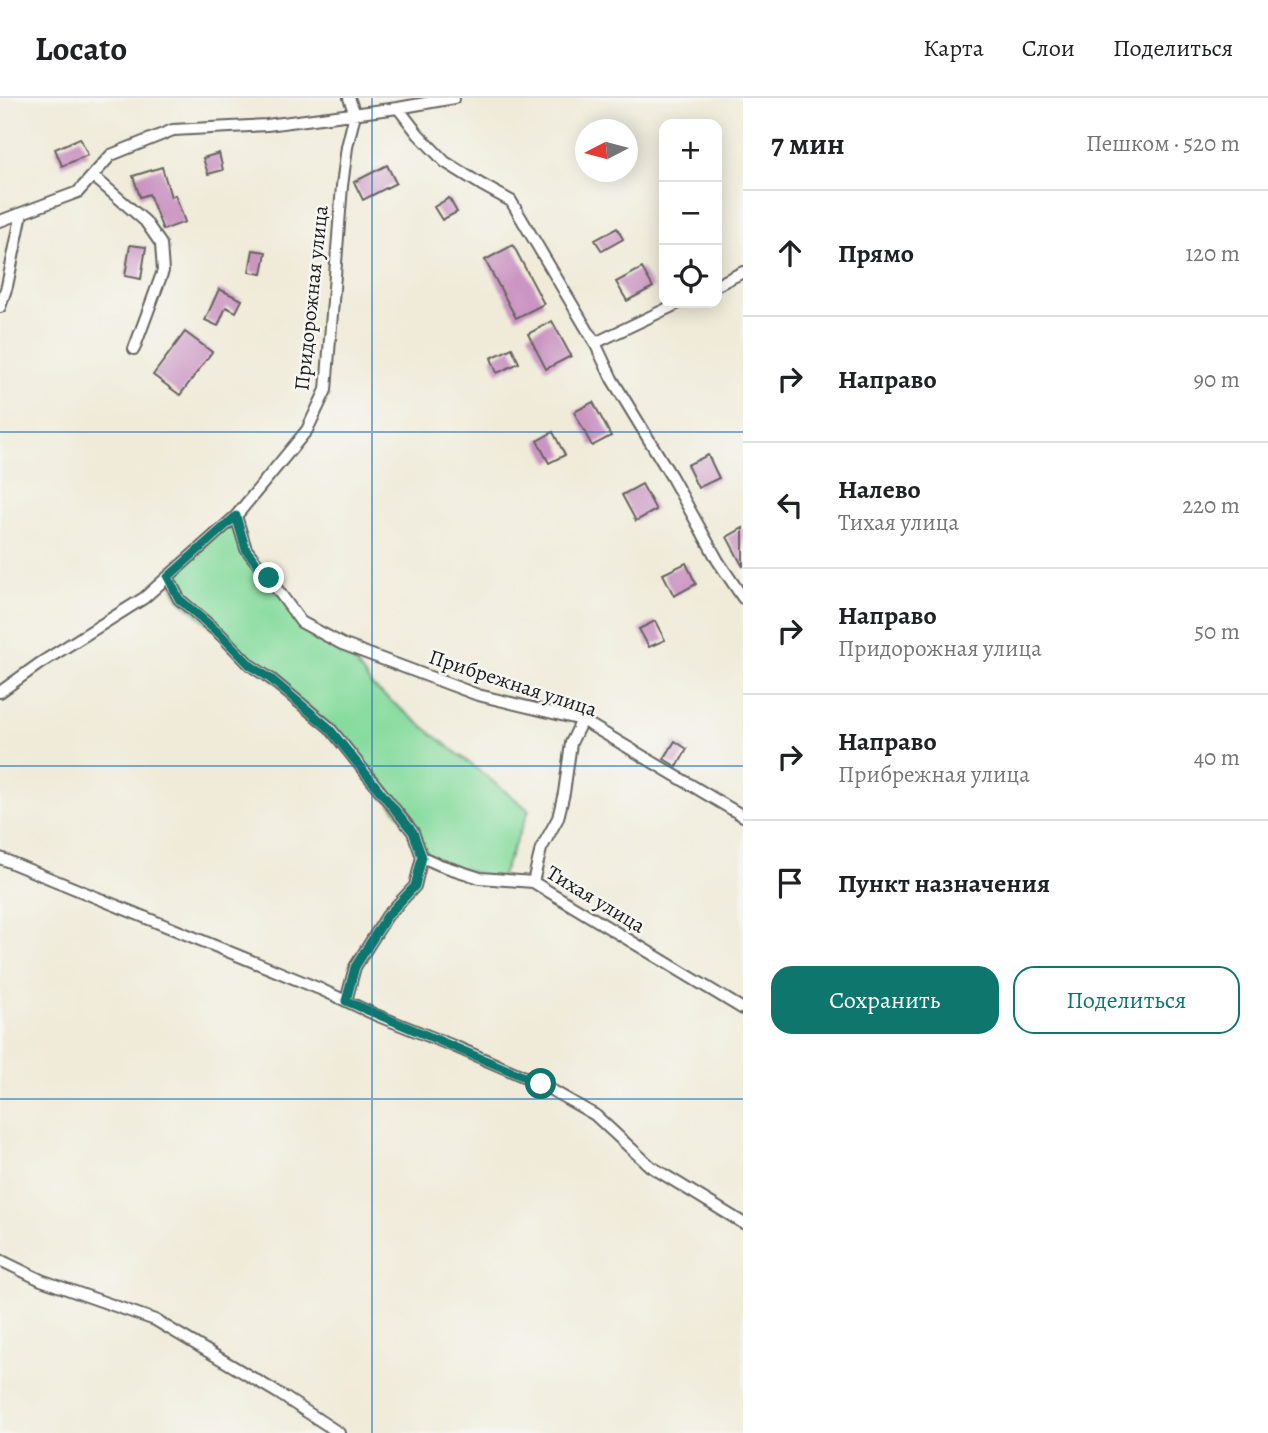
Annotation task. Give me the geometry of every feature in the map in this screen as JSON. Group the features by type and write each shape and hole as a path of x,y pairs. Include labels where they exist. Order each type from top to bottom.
{"street":[{"path":"349,98 355,114"},
{"path":"0,220 78,192 111,155 173,130 267,125 454,98"},
{"path":"398,108 445,162 511,201 718,561 743,598"},
{"name":"Придорожная улица","path":"0,692 39,664 144,598 236,516 307,430 326,390 346,147 355,114"},
{"path":"93,176 145,220 161,244 163,271 134,349"},
{"path":"0,307 22,213"},
{"path":"722,282 743,272"},
{"path":"595,343 668,308"},
{"name":"Прибрежная улица","path":"236,516 246,550 301,622 342,644 478,695 582,720 743,816"},
{"path":"168,577 179,599 221,635 250,665 271,679 328,727 413,832 422,857 415,886 387,916 355,967 346,1001"},
{"path":"533,882 541,849 558,818 570,743 582,720"},
{"name":"Тихая улица","path":"422,857 480,878 533,882 743,1009"},
{"path":"0,858 541,1084 595,1115 650,1166 743,1223"},
{"path":"0,1260 41,1280 155,1320 278,1392 339,1433"}],"green space":[{"path":"236,516 246,549 301,622 342,644 372,686 529,810 500,880 422,857 413,832 329,727 179,599 168,577"}],"building":[{"path":"80,138 88,155 62,166 55,149"},
{"path":"219,153 223,170 208,174 203,158"},
{"path":"387,165 396,183 363,200 354,182"},
{"path":"162,167 171,197 175,195 185,222 163,230 149,194 140,197 133,176"},
{"path":"449,198 457,212 442,220 434,207"},
{"path":"617,228 623,239 602,251 595,240"},
{"path":"130,245 146,247 141,279 125,276"},
{"path":"513,245 544,304 516,318 485,260"},
{"path":"253,250 266,252 262,274 249,272"},
{"path":"642,268 653,287 627,301 616,282"},
{"path":"219,289 242,300 236,312 226,307 218,326 205,320"},
{"path":"552,321 571,356 546,369 528,334"},
{"path":"185,332 212,352 180,395 153,375"},
{"path":"512,348 519,363 497,373 491,358"},
{"path":"593,402 611,436 592,446 574,412"},
{"path":"553,432 565,455 549,463 537,441"},
{"path":"708,455 719,478 698,488 687,465"},
{"path":"642,484 656,510 636,521 622,495"},
{"path":"743,528 743,567 727,537"},
{"path":"686,563 696,584 674,596 663,574"},
{"path":"655,621 665,640 649,647 639,629"},
{"path":"675,741 687,749 677,767 664,759"}],"route":[{"path":"269,578 246,550 236,516 168,577 179,599 221,635 250,665 271,679 328,727 413,832 422,857 415,886 387,916 355,967 346,1001 541,1084"}]}
